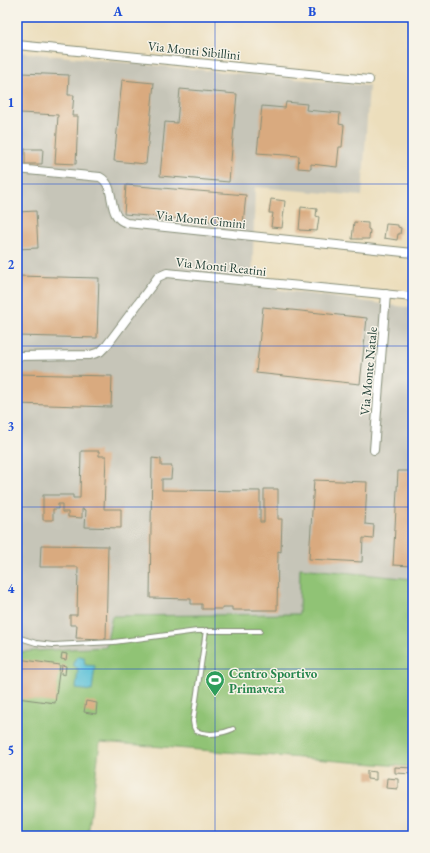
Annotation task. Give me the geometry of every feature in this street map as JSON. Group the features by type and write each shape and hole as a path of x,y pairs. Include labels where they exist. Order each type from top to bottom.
{"street":[{"name":"Via Monti Sibillini","path":"17,45 369,80"},
{"name":"Via Monti Cimini","path":"17,169 100,177 105,180 109,186 116,216 119,220 127,223 413,253"},
{"name":"Via Monti Reatini","path":"17,356 90,355 100,352 107,345 158,277 167,273 413,297"},
{"name":"Via Monte Natale","path":"374,450 386,294"}],"lane":[{"path":"206,630 193,721 194,729 198,732 206,733 221,733 233,730"},
{"path":"17,637 36,643 47,644 96,643 206,630 260,631"}],"shaded area":[{"path":"17,52 369,86 362,196 255,187 252,286 413,308 413,579 301,568 299,614 112,616 107,647 17,652"}],"green space":[{"name":"Centro Sportivo Primavera","path":"300,568 413,579 413,767 100,742 88,836 17,836 17,652 106,647 112,616 299,614"}],"water":[{"path":"79,656 84,657 85,665 95,666 92,691 76,689 78,669 73,663"}],"building":[{"path":"22,73 69,75 68,95 74,95 72,116 78,116 76,164 55,163 58,115 20,113"},
{"path":"122,80 154,83 146,164 114,161"},
{"path":"180,89 237,94 229,182 160,176 165,122 177,123"},
{"path":"286,102 307,104 306,110 340,113 339,124 344,125 342,147 339,147 337,167 311,164 311,169 298,168 299,156 257,153 262,106 285,108"},
{"path":"25,149 43,149 42,164 25,164"},
{"path":"126,185 246,195 243,224 124,214"},
{"path":"271,199 285,201 282,228 271,227 273,213 269,213"},
{"path":"301,207 317,209 316,216 319,217 317,231 299,230"},
{"path":"36,211 38,248 17,249 17,212"},
{"path":"354,222 368,223 368,229 370,230 369,239 352,239"},
{"path":"386,224 398,225 398,227 401,228 397,240 384,238"},
{"path":"17,276 99,278 97,338 17,336"},
{"path":"263,307 367,318 360,384 256,373"},
{"path":"17,374 112,376 111,407 17,404"},
{"path":"81,451 99,451 99,456 106,456 104,509 121,509 121,528 85,527 86,510 82,509 82,518 68,517 68,512 62,512 62,504 58,504 58,509 53,509 53,520 43,520 43,495 73,495 73,498 80,498"},
{"path":"152,458 161,459 161,466 172,466 171,479 162,479 162,490 260,491 260,522 264,522 264,489 278,489 278,519 282,519 281,552 278,551 277,610 232,610 232,607 223,607 223,609 202,609 202,604 191,604 191,599 150,598"},
{"path":"398,471 413,471 413,566 393,565"},
{"path":"314,480 367,482 365,524 374,525 373,539 363,538 362,562 309,559"},
{"path":"41,545 108,546 106,639 76,638 77,625 70,625 70,615 77,615 78,567 40,567"},
{"path":"62,653 67,654 66,660 61,659"},
{"path":"18,659 60,665 55,703 17,698"},
{"path":"62,665 66,666 65,675 61,674"},
{"path":"86,701 97,703 96,714 84,712"},
{"path":"395,767 413,768 413,774 395,773"},
{"path":"367,771 376,772 376,780 367,779"},
{"path":"387,778 398,779 398,789 386,788"}],"place":[{"name":"Centro Sportivo Primavera","path":"215,697"}]}
